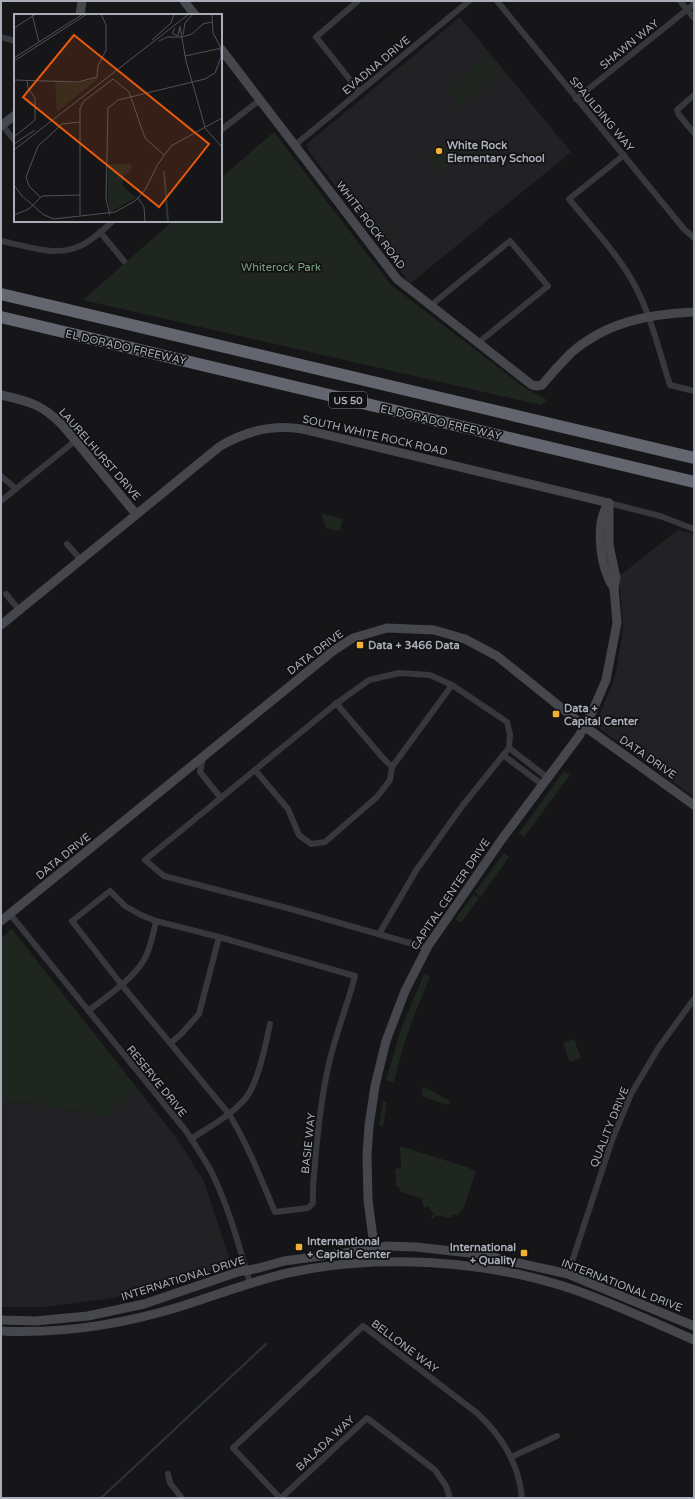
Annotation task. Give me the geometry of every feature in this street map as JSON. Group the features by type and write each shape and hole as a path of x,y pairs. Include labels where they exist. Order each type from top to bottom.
{"highway":[{"name":"EL DORADO FREEWAY","path":"1,294 694,458"},
{"name":"EL DORADO FREEWAY","path":"1,317 694,482"}],"street":[{"path":"80,14 82,1"},
{"path":"184,1 194,14"},
{"path":"358,1 316,37 359,91"},
{"name":"EVADNA DRIVE","path":"295,145 469,1"},
{"name":"SPAULDING WAY","path":"497,1 684,229 694,238"},
{"path":"680,1 694,18"},
{"name":"SHAWN WAY","path":"576,99 694,4"},
{"path":"1,37 14,41"},
{"name":"WHITE ROCK ROAD","path":"222,50 397,279 532,385 537,386 542,384 572,352 593,338 615,326 648,316"},
{"path":"694,94 677,110 679,115 694,133"},
{"path":"222,129 260,100"},
{"path":"14,116 1,126 14,140"},
{"path":"624,155 569,199 624,267 634,283 648,316 670,385 694,391"},
{"path":"1,240 61,252 82,245 112,222"},
{"path":"100,232 124,261"},
{"path":"431,306 510,241 548,286 478,344"},
{"path":"648,316 668,313 694,312"},
{"name":"LAURELHURST DRIVE","path":"1,394 44,408 59,422 136,514"},
{"name":"SOUTH WHITE ROCK ROAD","path":"1,625 224,444 233,438 251,431 282,427 302,429 609,503"},
{"path":"1,501 75,441"},
{"path":"1,476 16,489"},
{"path":"609,503 660,516 694,529"},
{"name":"CAPITAL CENTER DRIVE","path":"376,1261 368,1200 368,1132 380,1063 393,1019 405,991 427,948 498,845 584,726 600,695 610,666 617,623 614,588 616,578 609,545 609,503"},
{"path":"67,544 81,560"},
{"path":"6,594 19,610"},
{"name":"DATA DRIVE","path":"1,921 333,651 353,638 387,628 434,630 465,639 497,656 584,726 694,805"},
{"path":"379,934 417,869 463,805 509,748 510,734 507,722 452,685 430,675 399,673 369,680 336,703 145,860 164,876 291,909 427,948"},
{"path":"255,770 288,809 300,835 311,844 325,842 377,797 390,780 392,766 452,685"},
{"path":"336,703 382,757 392,766"},
{"path":"509,748 545,781"},
{"path":"503,755 545,781"},
{"path":"203,758 200,772 221,798"},
{"name":"BASIE WAY","path":"110,891 125,906 156,921 219,937 354,976 351,993 331,1055 325,1084 312,1191 313,1203 308,1208 275,1212 250,1153 229,1114 121,984 72,921 110,891"},
{"name":"RESERVE DRIVE","path":"10,914 191,1139 203,1157 219,1188 250,1283"},
{"path":"88,1011 136,971 145,959 156,921"},
{"path":"171,1043 199,1014 219,937"},
{"name":"QUALITY DRIVE","path":"568,1274 612,1140 632,1094 659,1047 694,999"},
{"path":"191,1139 229,1114 245,1099 255,1082 270,1024"},
{"name":"INTERNATIONAL DRIVE","path":"1,1320 35,1321 88,1316 144,1304 238,1272 284,1261 374,1249 386,1246 416,1247 479,1254 568,1274 694,1326"},
{"name":"INTERNATIONAL DRIVE","path":"1,1331 49,1331 93,1327 181,1306 250,1283 289,1273 341,1264 376,1261 478,1267 530,1277 568,1288 607,1302 694,1340"},
{"path":"478,1267 503,1264 564,1280 568,1274"},
{"path":"568,1288 570,1284 574,1283 608,1295 635,1302"},
{"name":"BELLONE WAY","path":"281,1498 233,1448 363,1326 476,1413 497,1434 511,1457 517,1473 522,1498"},
{"name":"BALADA WAY","path":"281,1498 367,1418 435,1470 446,1486 450,1498"},
{"path":"511,1457 557,1436"},
{"path":"168,1474 170,1483 181,1498"}],"shaded area":[{"name":"White Rock Elementary School","path":"460,17 571,152 411,283 407,280 308,150 307,144"},
{"path":"678,530 694,534 694,797 600,729 597,721 615,677 621,643 623,626 619,576"},
{"path":"137,1088 175,1136 204,1181 230,1260 225,1266 159,1289 106,1299 43,1307 1,1307 1,1105 19,1101 106,1116"}],"green space":[{"path":"488,55 502,72 493,80 479,63"},
{"path":"478,64 492,81 483,88 469,71"},
{"path":"467,73 481,89 472,97 458,80"},
{"path":"456,81 470,98 461,106 447,89"},
{"name":"Whiterock Park","path":"274,132 390,284 525,388 547,400 541,405 83,300 172,222 222,222 222,177"},
{"path":"444,145 457,160 441,172 429,157"},
{"path":"380,224 387,234 385,236 389,241 383,246 371,231"},
{"path":"321,513 343,519 340,531 326,528"},
{"path":"564,771 570,775 524,837 519,833"},
{"path":"504,853 509,857 480,897 475,892"},
{"path":"474,894 479,898 461,923 455,919"},
{"path":"12,929 137,1088 107,1116 19,1101 1,1105 1,938"},
{"path":"424,974 430,977 409,1029 394,1082 386,1080 401,1029"},
{"path":"574,1039 581,1058 570,1062 563,1043"},
{"path":"423,1086 450,1101 448,1105 424,1097 422,1094"},
{"path":"383,1101 387,1102 383,1127 379,1125"},
{"path":"400,1146 476,1171 464,1207 458,1215 452,1215 452,1218 435,1215 434,1219 431,1217 434,1214 428,1206 425,1208 422,1203 423,1199 401,1192 399,1187 396,1185 395,1169 401,1168"}],"waterway":[{"path":"101,1498 266,1344"}],"place":[{"name":"White Rock Elementary School","path":"439,151"},
{"name":"Data + 3466 Data","path":"360,645"},
{"name":"Data + Capital Center","path":"556,714"},
{"name":"Internantional + Capital Center","path":"299,1247"},
{"name":"International + Quality","path":"524,1253"}]}
